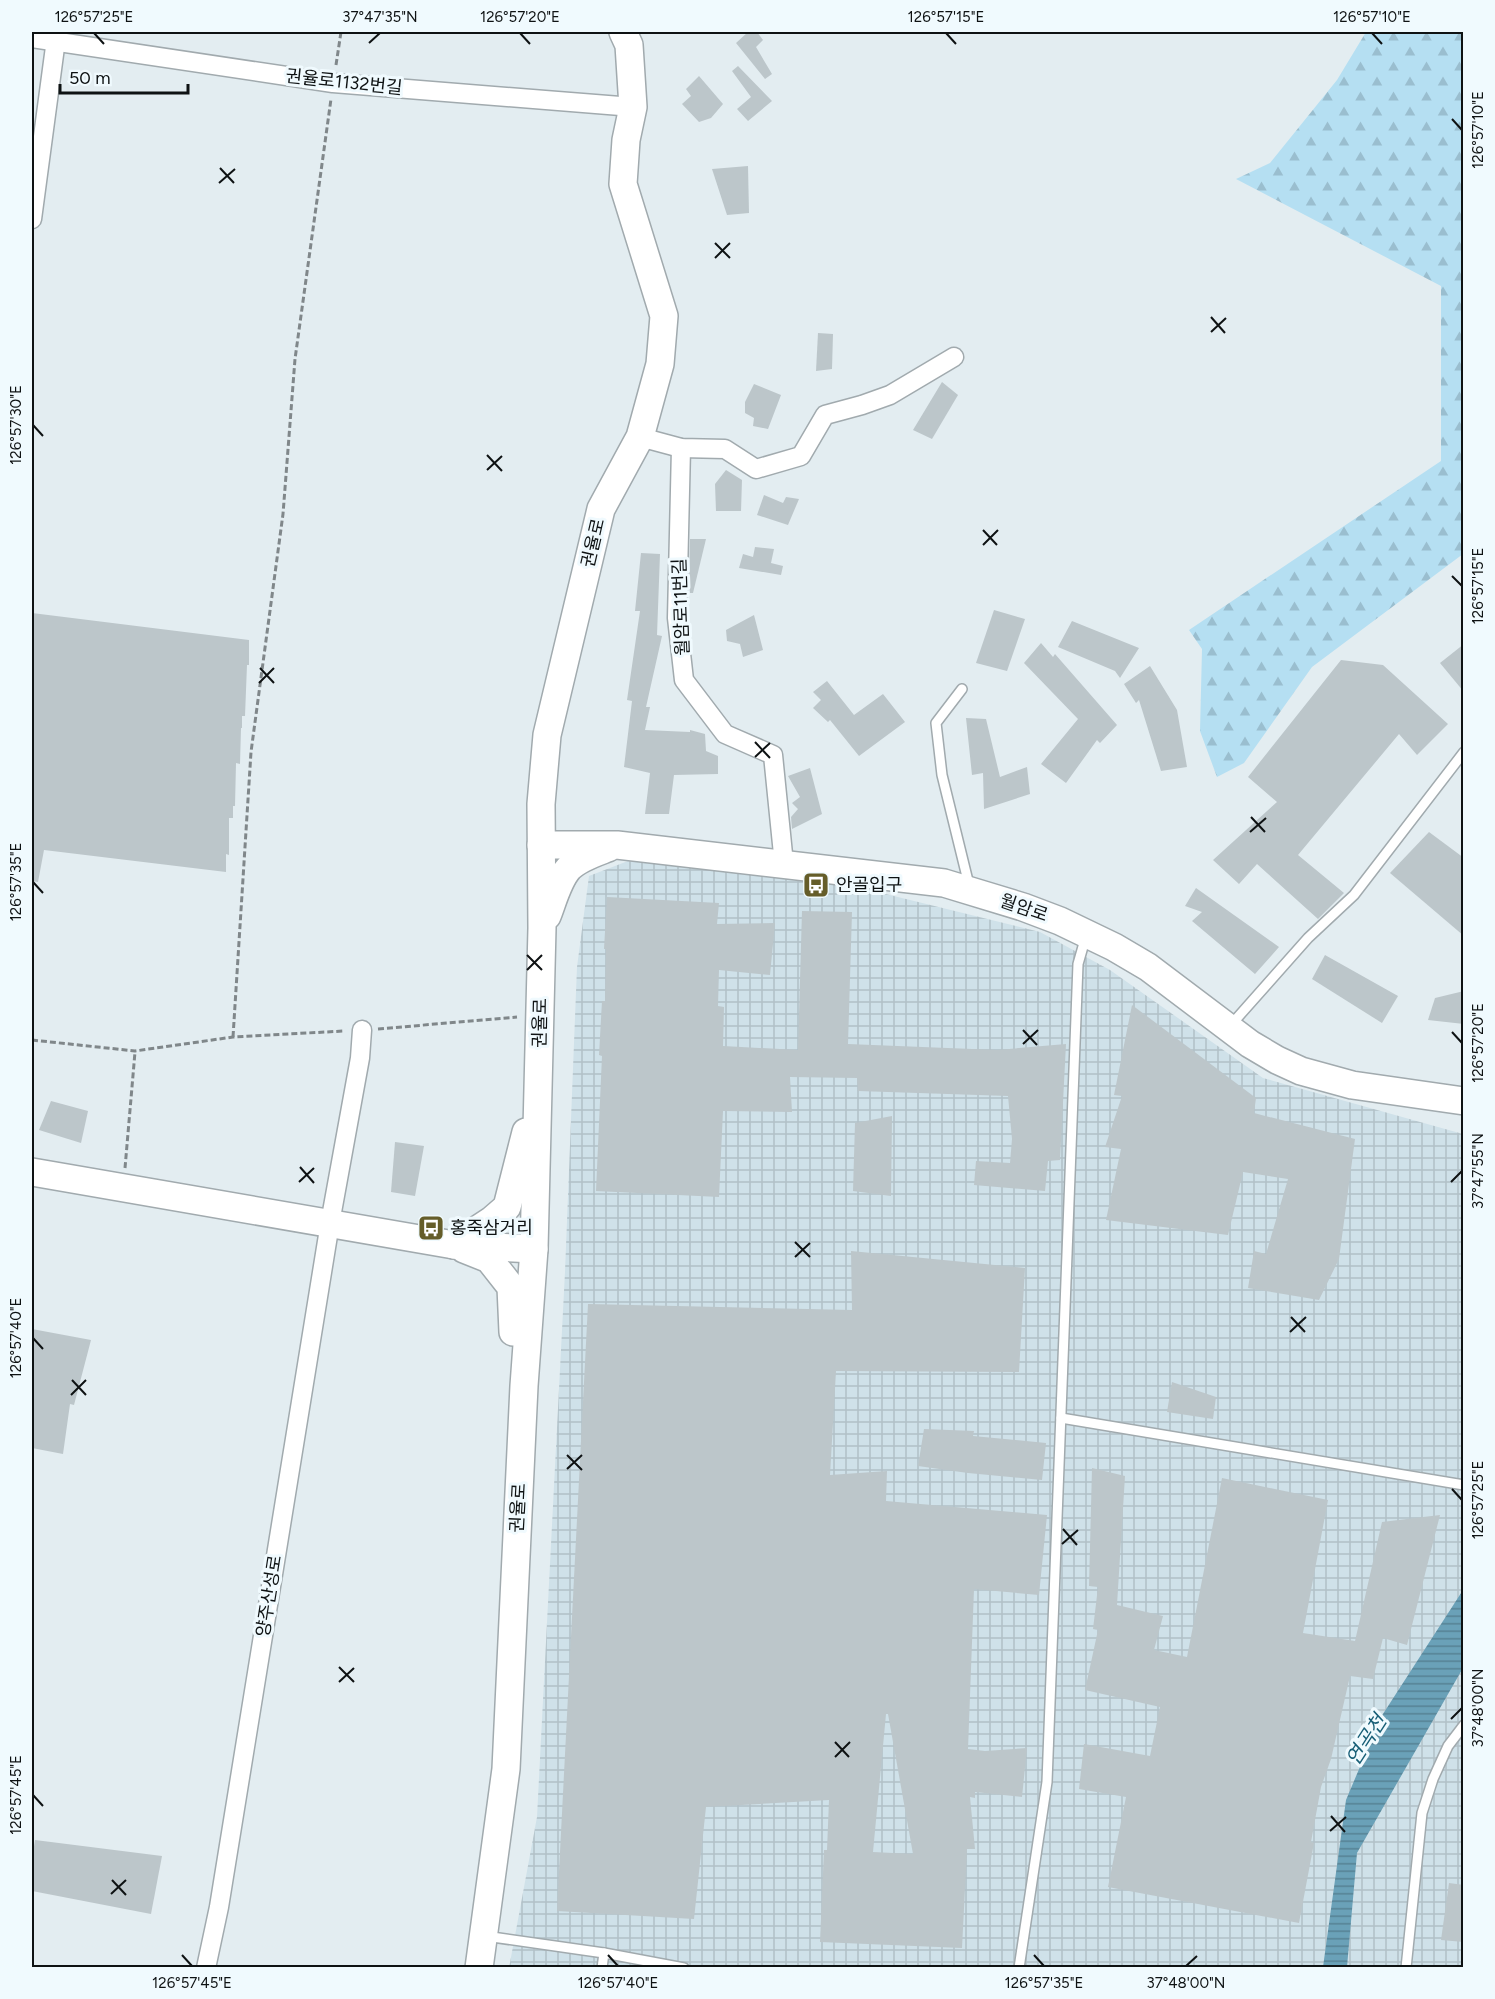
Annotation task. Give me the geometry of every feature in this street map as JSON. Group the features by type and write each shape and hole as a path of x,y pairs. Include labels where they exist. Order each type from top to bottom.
{"main road":[{"name":"권율로","path":"479,1968 482,1935 494,1871 506,1769 524,1386 534,1249 542,928 541,804 547,735 601,509 640,437 660,364 664,316 623,184 626,140 633,107 629,45 623,32"},
{"path":"541,804 550,817 568,828 617,845"},
{"name":"월암로","path":"541,845 617,845 944,883 1023,907 1087,933 1114,947 1148,967 1250,1044 1277,1060 1328,1080 1464,1101"},
{"path":"542,928 558,887 569,868 588,855 617,845"},
{"path":"454,1245 492,1221 507,1207 538,1090"},
{"path":"32,1172 454,1245 534,1249"},
{"path":"454,1245 489,1259 512,1287 514,1355 524,1386"}],"street":[{"name":"권율로1132번길","path":"32,38 57,36 333,83 633,107"},
{"path":"32,219 57,36"},
{"path":"640,437 681,448 725,449 756,468 801,456 825,415 862,405 890,394 954,357"},
{"name":"월암로11번길","path":"681,448 677,618 684,680 725,734 773,755 784,864"},
{"name":"양주산성로","path":"206,1968 219,1907 330,1223 360,1058 362,1030"}],"lane":[{"path":"962,689 936,723 942,775 970,891"},
{"path":"1228,1027 1308,938 1354,895 1464,752"},
{"path":"1019,1968 1047,1782 1078,964 1087,933"},
{"path":"1061,1419 1464,1485"},
{"path":"1406,1968 1422,1813 1433,1779 1448,1746 1464,1725"},
{"path":"482,1935 604,1953 684,1968"},
{"path":"602,1968 604,1953"}],"path":[{"path":"233,1036 251,752 283,514 295,358 341,32"},
{"path":"32,1040 135,1052 233,1036 362,1030 540,1015"},
{"path":"124,1188 135,1052"}],"shaded area":[{"path":"628,861 849,885 1040,932 1110,970 1263,1078 1463,1134 1463,1967 509,1968 537,1817 565,1272 577,967 589,876"},
{"path":"1463,1590 1463,1668 1357,1853 1347,1967 1323,1967 1346,1800 1381,1717"}],"green space":[{"path":"1366,32 1463,32 1463,554 1312,667 1244,763 1217,777 1200,731 1202,649 1189,630 1441,461 1441,286 1236,179 1270,163 1337,80"}],"building":[{"path":"748,32 757,32 763,40 756,47 772,74 765,79 736,43"},
{"path":"738,66 772,101 748,121 737,109 751,97 732,71"},
{"path":"699,76 723,104 711,118 699,122 682,104 691,96 686,89"},
{"path":"748,166 749,213 727,215 712,169"},
{"path":"818,333 833,334 832,369 816,371"},
{"path":"942,382 958,395 932,439 913,430"},
{"path":"754,384 781,395 768,429 753,426 754,418 745,413 745,402"},
{"path":"726,470 742,480 741,511 716,511 715,484"},
{"path":"764,495 783,503 786,497 799,499 788,525 757,515"},
{"path":"690,539 706,539 693,593 690,593 689,582"},
{"path":"755,547 774,549 771,563 783,566 781,575 739,568 743,554 753,557"},
{"path":"641,553 660,554 657,635 662,636 646,707 650,707 645,730 690,732 690,730 705,734 706,751 718,756 718,774 674,775 669,814 645,814 650,773 624,767 632,701 627,700 640,611 635,611"},
{"path":"994,610 1025,619 1007,671 976,663"},
{"path":"32,613 249,640 245,716 242,716 240,764 236,763 235,806 233,806 233,818 229,818 229,855 226,854 226,872 44,850 38,882 32,881"},
{"path":"754,615 763,650 743,657 740,644 727,641 726,630"},
{"path":"1072,621 1139,648 1120,678 1115,671 1058,647"},
{"path":"1041,643 1053,657 1055,654 1117,725 1100,743 1097,740 1066,783 1041,764 1078,719 1024,663"},
{"path":"1464,644 1464,692 1440,663"},
{"path":"1341,660 1383,665 1448,724 1417,755 1399,734 1298,855 1344,893 1318,919 1257,864 1239,884 1213,860 1277,802 1248,777"},
{"path":"1150,666 1177,710 1187,767 1161,771 1139,700 1136,703 1124,684"},
{"path":"827,681 854,715 883,694 905,722 859,756 830,720 828,722 813,708 821,700 813,692"},
{"path":"966,718 986,719 1000,777 1027,767 1030,794 984,809 983,773 972,775"},
{"path":"810,768 822,814 792,829 791,817 798,809 792,803 800,797 788,776"},
{"path":"1429,832 1464,858 1464,936 1390,873"},
{"path":"1196,888 1279,947 1255,974 1192,921 1202,912 1185,906"},
{"path":"607,897 719,903 717,924 775,923 770,975 719,970 718,1006 724,1007 723,1046 798,1050 802,911 852,912 848,1044 997,1050 1066,1044 1060,1160 1048,1161 1045,1191 974,1185 976,1161 1010,1163 1012,1139 1008,1096 858,1091 857,1078 790,1077 792,1112 723,1111 719,1197 596,1191 602,1056 599,1055 602,1001 605,1001 606,949 604,949"},
{"path":"1325,955 1398,996 1382,1023 1312,979"},
{"path":"1464,991 1464,1024 1428,1020 1435,998"},
{"path":"1132,1005 1256,1098 1254,1113 1355,1139 1339,1259 1319,1300 1248,1288 1254,1251 1266,1254 1288,1179 1243,1172 1228,1235 1106,1220 1121,1149 1105,1147 1122,1096 1114,1095"},
{"path":"51,1101 88,1111 81,1143 39,1130"},
{"path":"892,1116 891,1196 853,1191 855,1123"},
{"path":"395,1142 424,1146 415,1196 391,1192"},
{"path":"851,1251 1025,1268 1019,1372 836,1371 830,1475 887,1471 886,1501 1047,1515 1039,1595 974,1589 968,1749 985,1751 1027,1748 1022,1797 975,1792 975,1798 970,1797 975,1849 967,1849 962,1948 820,1942 824,1850 827,1850 829,1800 706,1807 694,1919 557,1911 588,1304 852,1310","holes":["886,1714 888,1714 913,1854 873,1852"]},
{"path":"32,1329 91,1340 74,1405 70,1404 63,1454 32,1448"},
{"path":"1172,1382 1216,1397 1213,1419 1167,1412"},
{"path":"924,1429 974,1431 973,1436 1046,1443 1042,1480 918,1466"},
{"path":"1092,1468 1125,1476 1117,1605 1163,1616 1154,1650 1187,1657 1222,1478 1328,1500 1303,1633 1355,1641 1382,1522 1440,1515 1407,1645 1383,1638 1373,1679 1350,1676 1331,1759 1321,1787 1311,1842 1314,1843 1299,1923 1108,1887 1126,1797 1079,1789 1084,1744 1150,1756 1160,1707 1085,1690 1098,1630 1093,1629 1098,1587 1089,1586"},
{"path":"35,1840 162,1856 151,1914 32,1891 32,1859"},
{"path":"1449,1883 1464,1885 1464,1942 1441,1940"}],"place":[{"name":"안골입구","path":"816,885"},
{"name":"홍죽삼거리","path":"431,1228"}],"water label":[{"name":"연곡천","path":"1366,1740"}]}
